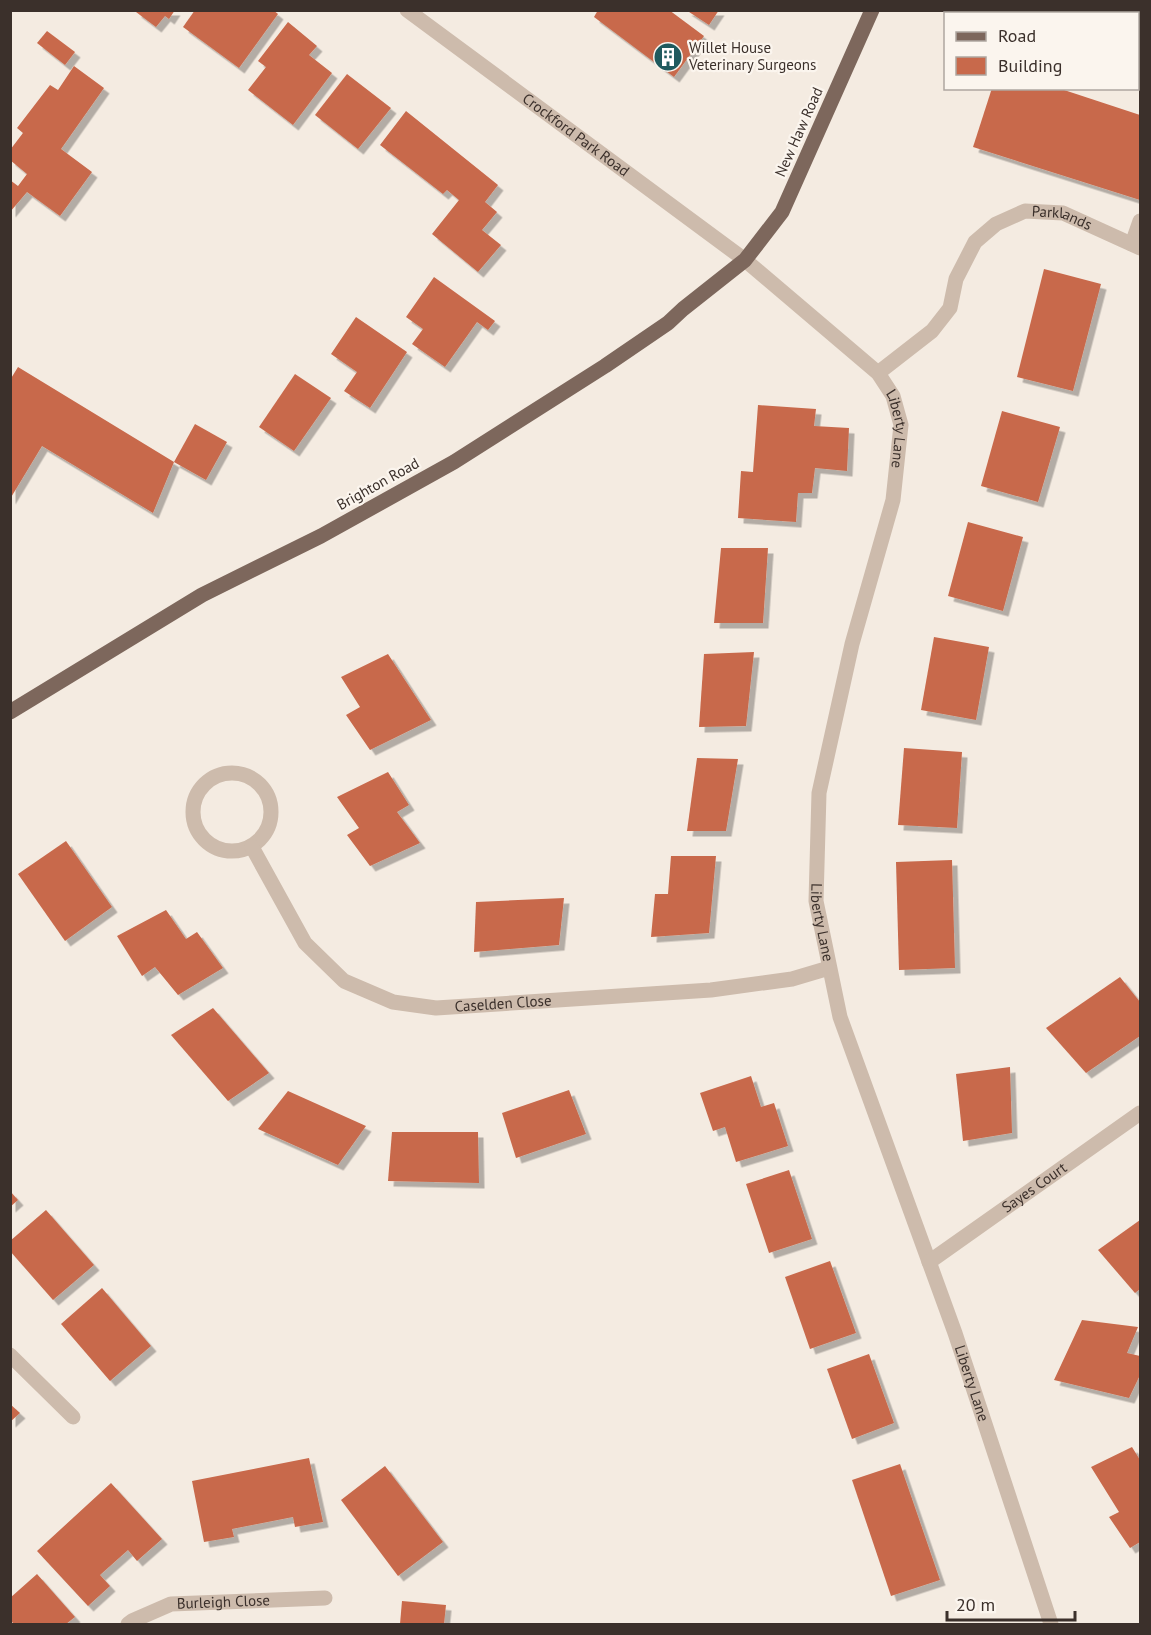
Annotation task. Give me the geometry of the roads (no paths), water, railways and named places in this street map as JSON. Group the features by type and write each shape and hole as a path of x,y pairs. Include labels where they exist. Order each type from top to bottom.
{"main road":[{"name":"New Haw Road","path":"745,260 782,212 872,10"},
{"name":"Brighton Road","path":"10,712 202,595 321,536 454,462 659,329 745,260"}],"street":[{"name":"Crockford Park Road","path":"406,10 745,260"},
{"name":"Parklands","path":"878,373 932,331 950,308 956,279 975,242 996,224 1025,211 1063,213 1136,246"},
{"path":"1136,246 1140,221"},
{"name":"Liberty Lane","path":"745,260 878,373 893,396 901,424 893,500 852,644 819,793 816,901 840,1017 955,1333 1052,1624"},
{"path":"235,773 247,776 266,792 271,816 268,828 252,847 239,851 225,851 212,847 202,838 195,826 192,813 194,800 201,788 211,779 223,774 235,773"},
{"name":"Caselden Close","path":"252,847 305,943 344,981 393,1002 436,1008 711,990 792,979 829,968"},
{"name":"Sayes Court","path":"929,1262 1140,1113"},
{"path":"10,1355 73,1417"},
{"name":"Burleigh Close","path":"128,1624 132,1620 171,1604 325,1598"}],"place":[{"name":"Willet House Veterinary Surgeons","path":"668,57"}]}
